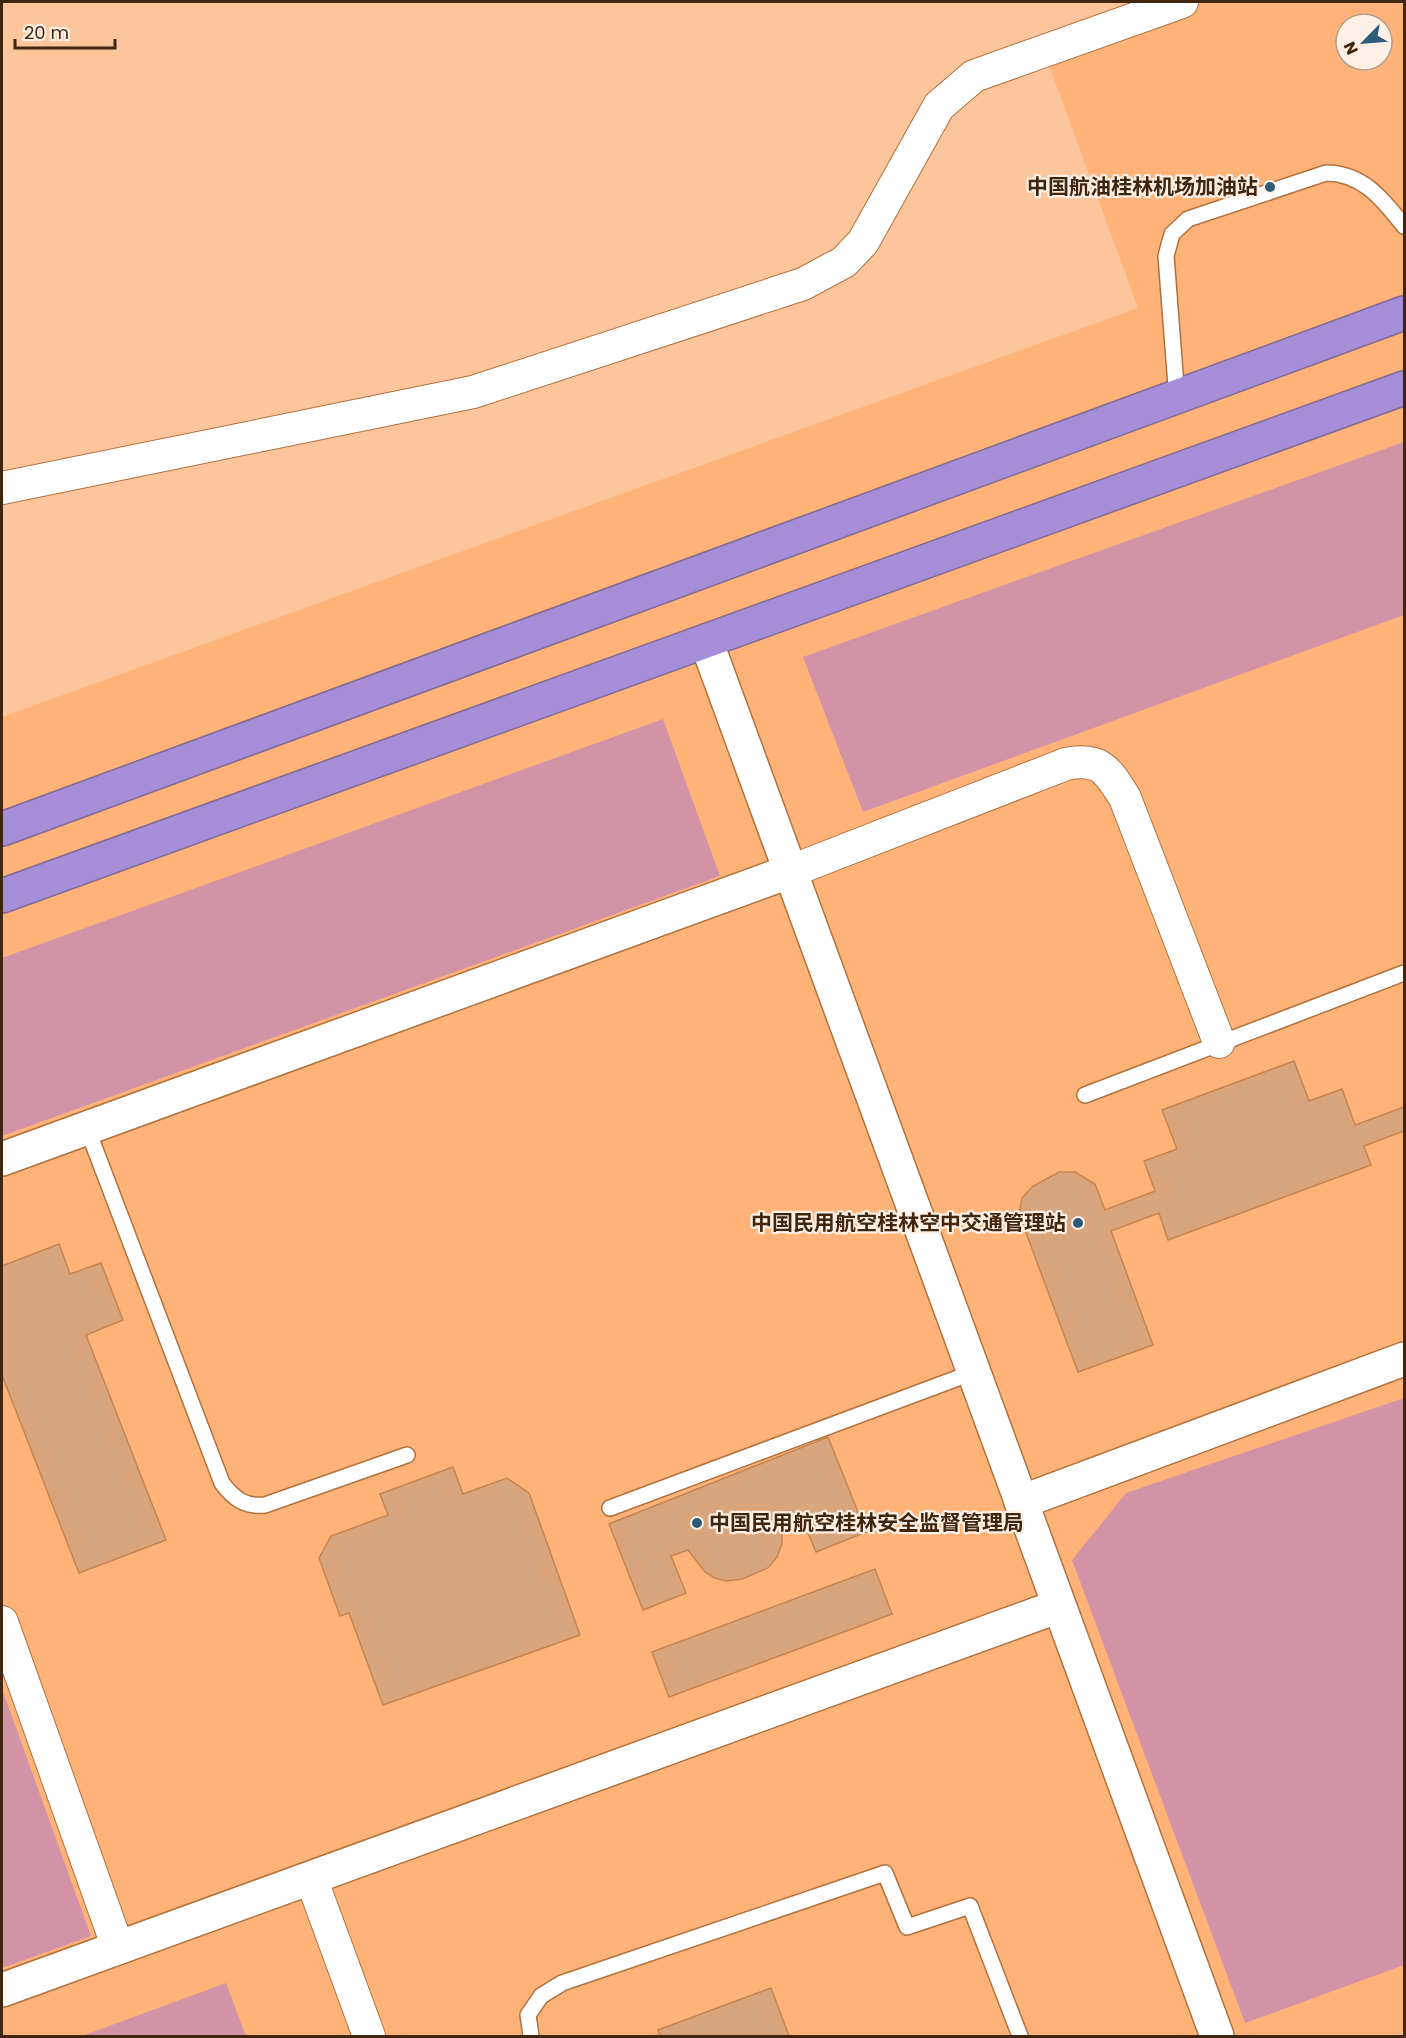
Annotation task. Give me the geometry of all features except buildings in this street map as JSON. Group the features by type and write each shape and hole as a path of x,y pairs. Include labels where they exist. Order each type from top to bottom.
{"highway":[{"path":"2,828 1177,399 1404,313"},
{"path":"2,896 1404,388"}],"street":[{"path":"2,488 473,392 803,284 844,262 863,242 939,106 974,76 1182,2"},
{"path":"706,641 1217,2037"},
{"path":"2,1159 791,871 1066,764 1092,762 1100,765 1114,780 1125,798 1219,1042"},
{"path":"1022,1502 1404,1359"},
{"path":"2,1990 1059,1606"},
{"path":"2,1622 118,1948"},
{"path":"311,1878 369,2037"}],"lane":[{"path":"1177,399 1166,256 1172,234 1188,219 1334,173 1353,178 1375,192 1404,226"},
{"path":"1085,1095 1404,973"},
{"path":"87,1128 222,1483 230,1494 248,1505 265,1505 407,1455"},
{"path":"610,1508 974,1372"},
{"path":"531,2037 528,2015 541,1996 562,1983 885,1873 907,1927 970,1906 1020,2037"}],"shaded area":[{"path":"1199,2 1404,2 1404,2036 2,2036 2,717 1138,308 1046,57"},
{"path":"1404,442 1404,615 863,812 803,657"},
{"path":"663,719 720,876 2,1136 2,958"},
{"path":"1404,1398 1404,1965 1245,2023 1072,1560 1126,1493"},
{"path":"2,1689 91,1936 2,1968"},
{"path":"226,1983 246,2036 82,2036"}],"place":[{"name":"中国航油桂林机场加油站","path":"1270,187"},
{"name":"中国民用航空桂林空中交通管理站","path":"1078,1223"},
{"name":"中国民用航空桂林安全监督管理局","path":"697,1523"}]}
